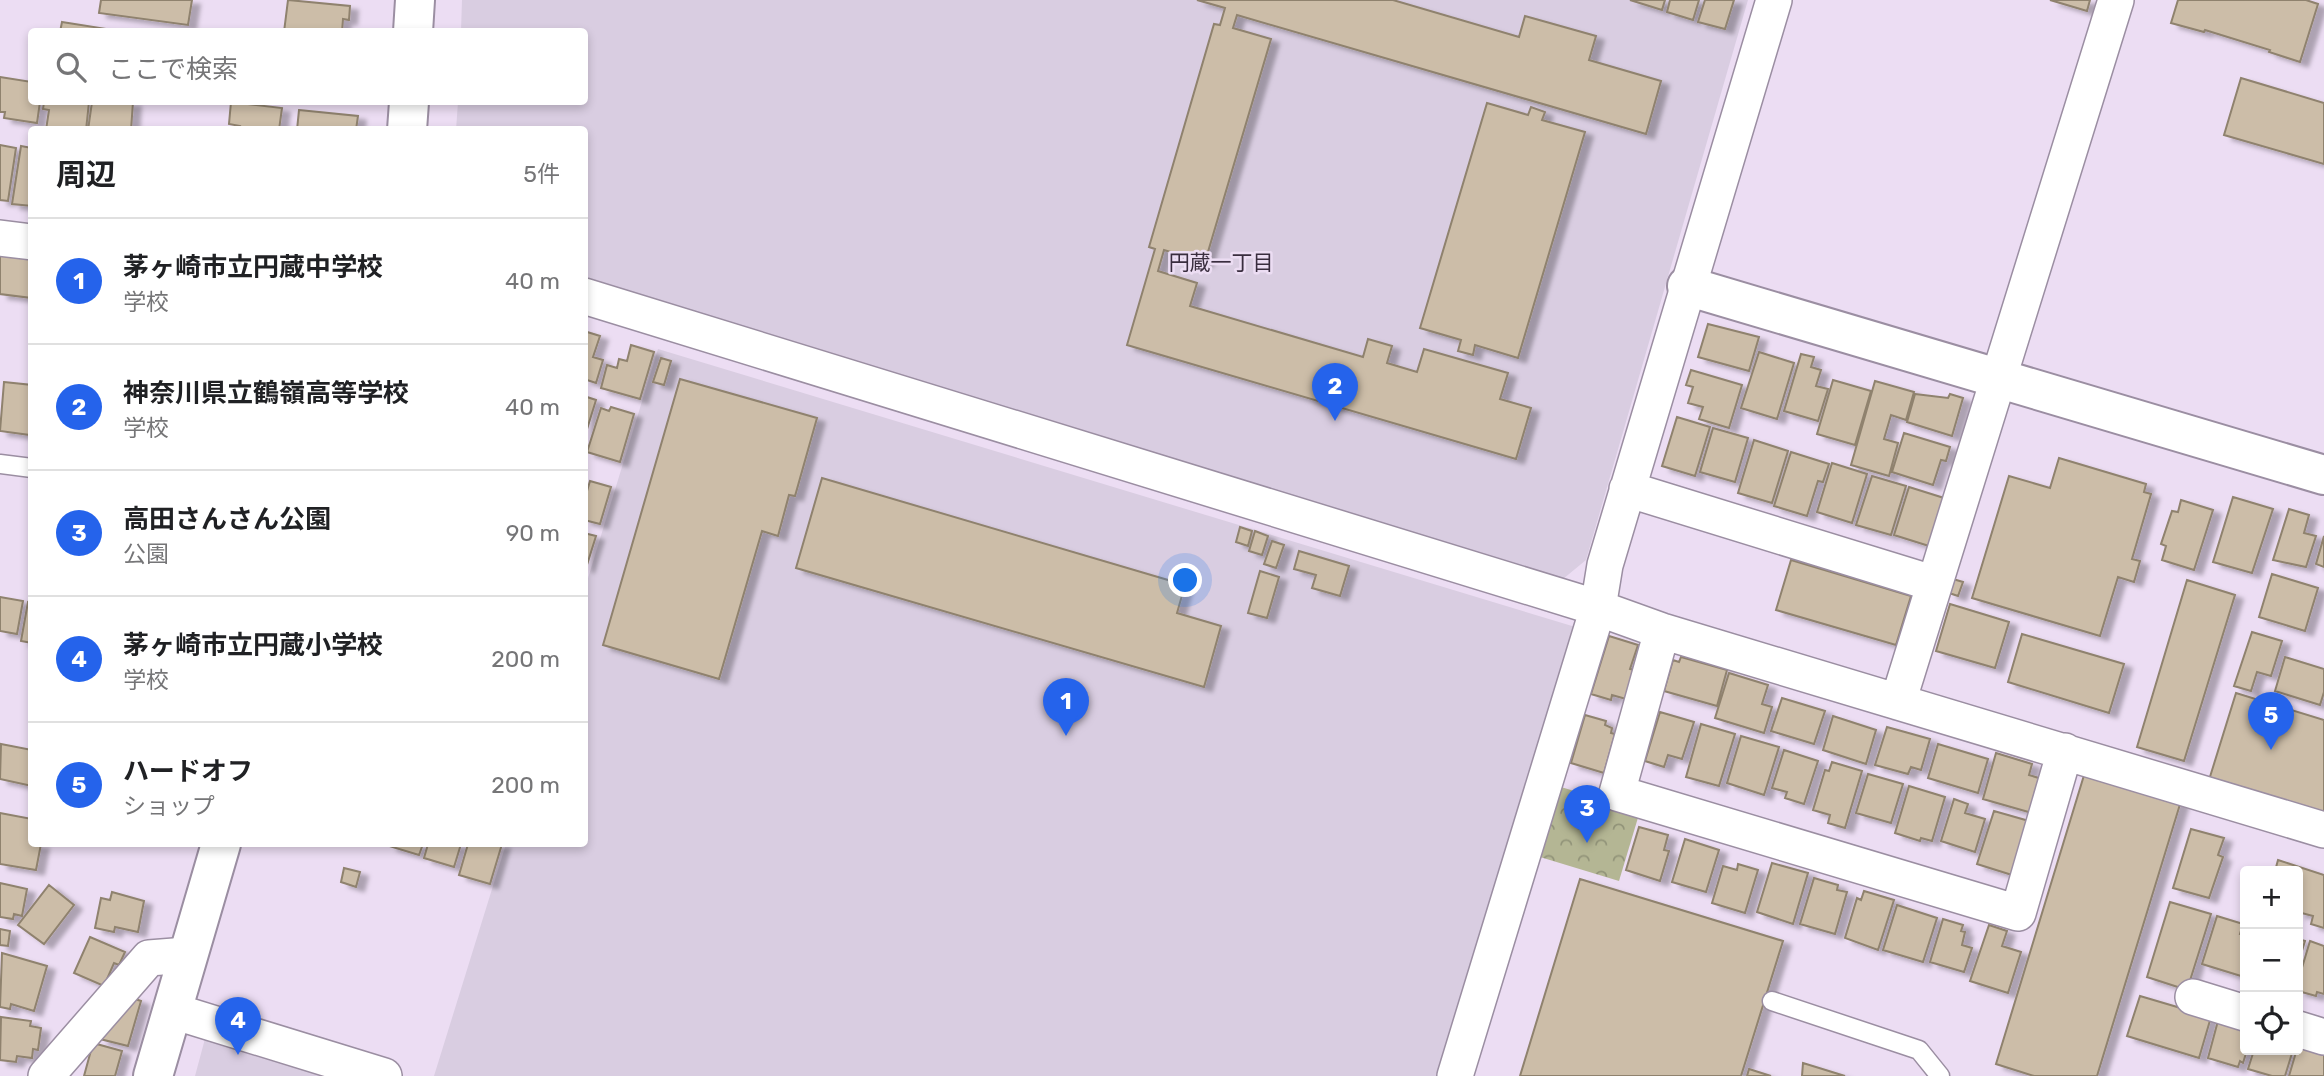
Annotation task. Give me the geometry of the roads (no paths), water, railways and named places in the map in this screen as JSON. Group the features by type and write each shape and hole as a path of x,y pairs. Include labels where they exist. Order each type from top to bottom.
{"street":[{"path":"413,28 415,0"},
{"path":"1455,1076 1598,608 1605,565 1627,489 1774,0"},
{"path":"1898,702 2116,0"},
{"path":"407,126 409,105"},
{"path":"0,238 28,242"},
{"path":"1687,286 2324,475"},
{"path":"588,297 1598,608 1662,631 2324,830"},
{"path":"1627,489 1919,579"},
{"path":"1662,631 1617,793 2018,913 2065,751"},
{"path":"153,1076 220,847"},
{"path":"46,1076 149,958 187,955"},
{"path":"2193,997 2240,1011"},
{"path":"173,1011 384,1076"},
{"path":"2303,1031 2324,1037"}],"lane":[{"path":"0,464 28,468"},
{"path":"1772,1000 1919,1050 1940,1076"}],"place":[{"name":"神奈川県立鶴嶺高等学校","path":"1335,421"},
{"name":"茅ヶ崎市立円蔵中学校","path":"1066,736"},
{"name":"ハードオフ","path":"2271,750"},
{"name":"高田さんさん公園","path":"1587,843"},
{"name":"茅ヶ崎市立円蔵小学校","path":"238,1055"}],"district":[{"name":"円蔵一丁目","path":"1221,263"}]}
